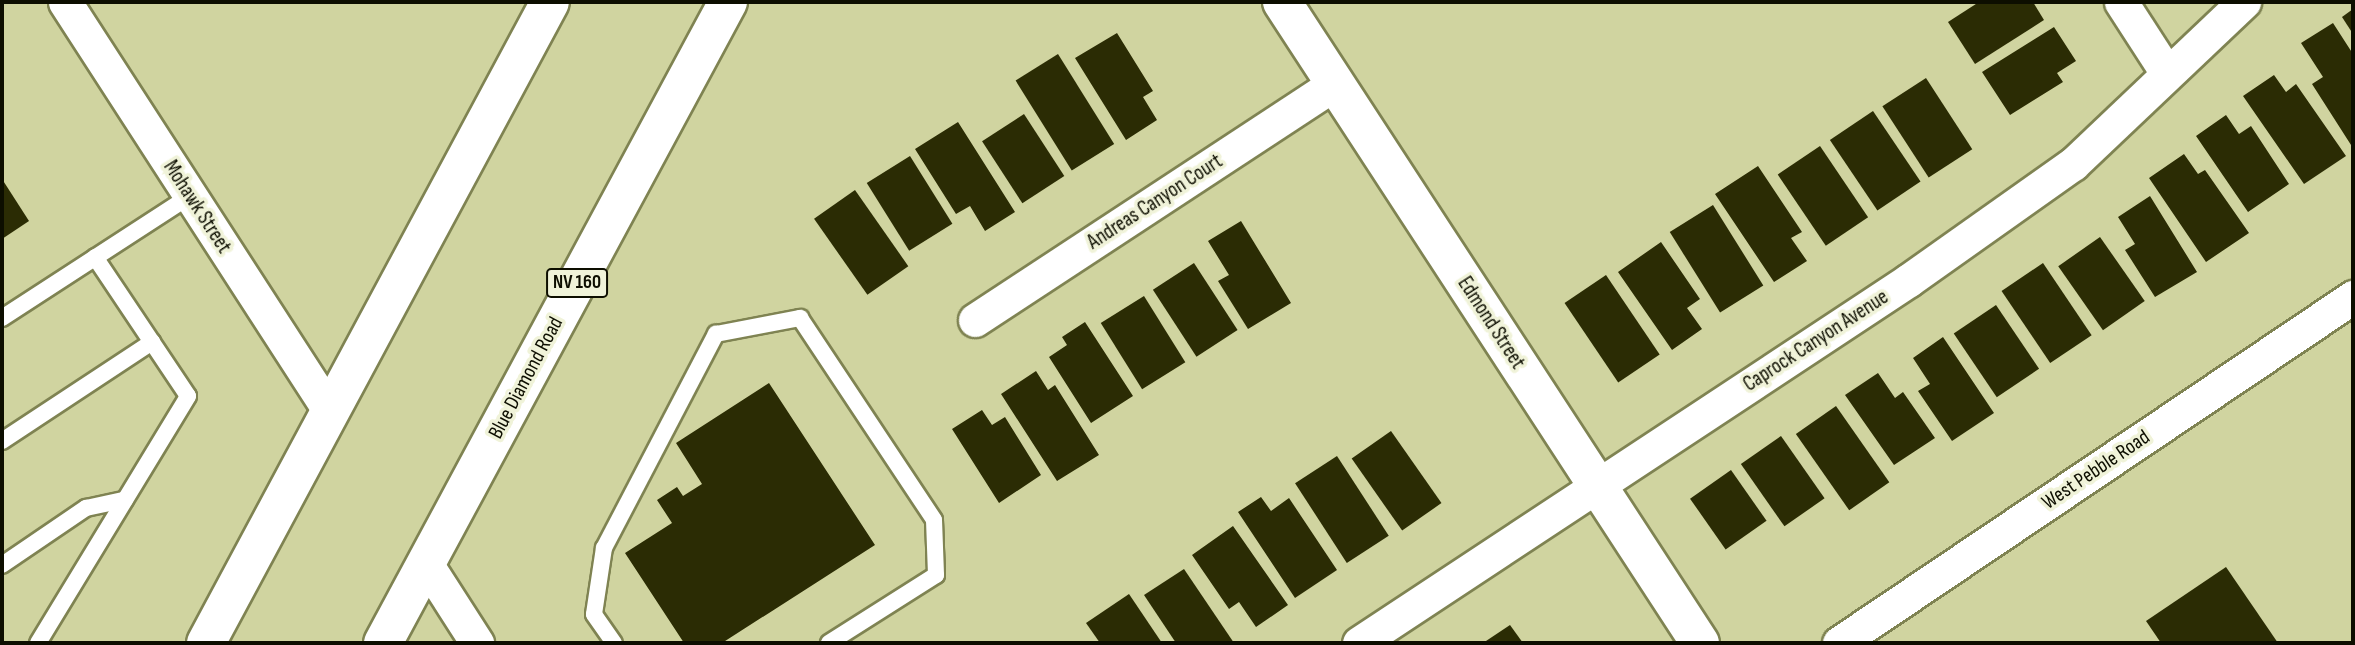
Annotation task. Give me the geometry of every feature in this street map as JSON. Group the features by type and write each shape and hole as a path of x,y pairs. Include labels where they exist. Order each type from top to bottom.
{"main road":[{"path":"206,643 550,2"},
{"name":"Blue Diamond Road","path":"383,643 728,2"},
{"name":"Edmond Street","path":"1282,2 1700,643"}],"street":[{"name":"Mohawk Street","path":"65,2 330,412"},
{"path":"2121,2 2166,73"},
{"name":"Caprock Canyon Avenue","path":"1359,643 1909,280 2073,164 2166,73 2244,2"},
{"name":"Andreas Canyon Court","path":"975,320 1334,83"},
{"name":"West Pebble Road","path":"1839,643 2353,297"},
{"path":"427,565 477,643"}],"lane":[{"path":"2,318 190,196"},
{"path":"38,643 188,396 95,257"},
{"path":"614,643 594,614 604,548 716,334 800,318 934,520 936,575 830,643"},
{"path":"2,441 152,342"},
{"path":"2,565 86,508 125,500"}],"building":[{"path":"1979,2 2033,2 2044,20 1975,64 1948,22"},
{"path":"2353,9 2353,34 2342,17"},
{"path":"2333,23 2353,54 2351,145 2312,84 2323,77 2301,43"},
{"path":"2054,27 2076,61 2057,73 2063,82 2010,115 1982,72"},
{"path":"1117,33 1153,91 1143,97 1157,120 1126,140 1075,58"},
{"path":"1058,54 1114,144 1072,170 1016,80"},
{"path":"2274,75 2286,92 2296,84 2346,156 2304,184 2243,96"},
{"path":"1926,78 1972,149 1929,178 1882,106"},
{"path":"1873,111 1921,181 1877,211 1830,140"},
{"path":"1024,114 1064,176 1022,203 982,141"},
{"path":"2226,115 2239,134 2251,126 2289,184 2248,212 2196,136"},
{"path":"958,122 1015,212 985,231 970,206 956,214 915,149"},
{"path":"1820,146 1868,217 1826,246 1778,175"},
{"path":"2184,154 2198,174 2205,170 2249,233 2206,262 2149,178"},
{"path":"910,156 952,224 909,251 867,183"},
{"path":"1758,166 1802,232 1791,238 1807,261 1774,282 1715,194"},
{"path":"2,179 29,221 2,239"},
{"path":"855,190 908,266 867,295 814,219"},
{"path":"2150,196 2197,272 2155,297 2125,250 2135,244 2118,217"},
{"path":"1713,205 1763,286 1720,313 1670,232"},
{"path":"1241,221 1291,303 1248,329 1218,281 1229,275 1208,241"},
{"path":"2100,237 2145,301 2103,330 2058,266"},
{"path":"1661,242 1700,299 1687,308 1702,329 1672,350 1618,272"},
{"path":"1194,263 1238,330 1196,357 1153,290"},
{"path":"2043,263 2092,335 2050,363 2002,291"},
{"path":"1606,275 1660,355 1618,383 1565,303"},
{"path":"1144,296 1185,362 1142,389 1101,323"},
{"path":"1996,305 2039,369 1997,397 1954,334"},
{"path":"1085,322 1133,396 1091,423 1049,357 1067,345 1062,337"},
{"path":"1943,337 1994,413 1952,441 1918,391 1930,384 1913,358"},
{"path":"1036,371 1048,390 1055,385 1099,455 1057,481 1001,394"},
{"path":"1878,373 1895,398 1903,392 1935,438 1894,465 1845,395"},
{"path":"769,383 875,545 722,643 684,643 625,553 672,523 657,500 677,487 683,496 702,484 676,443"},
{"path":"1836,406 1889,482 1849,510 1796,434"},
{"path":"982,410 992,425 1005,417 1041,475 999,503 952,429"},
{"path":"1391,431 1441,503 1402,531 1352,459"},
{"path":"1781,436 1825,498 1784,526 1741,464"},
{"path":"1337,456 1389,536 1347,563 1295,483"},
{"path":"1731,470 1767,521 1726,549 1690,499"},
{"path":"1261,497 1271,511 1289,498 1337,570 1295,598 1238,512"},
{"path":"1233,526 1288,605 1256,627 1239,602 1229,609 1192,555"},
{"path":"2226,567 2278,643 2161,643 2146,621"},
{"path":"1184,569 1234,643 1176,643 1144,595"},
{"path":"1129,594 1162,643 1100,643 1086,623"},
{"path":"1510,625 1523,643 1483,643"}]}
